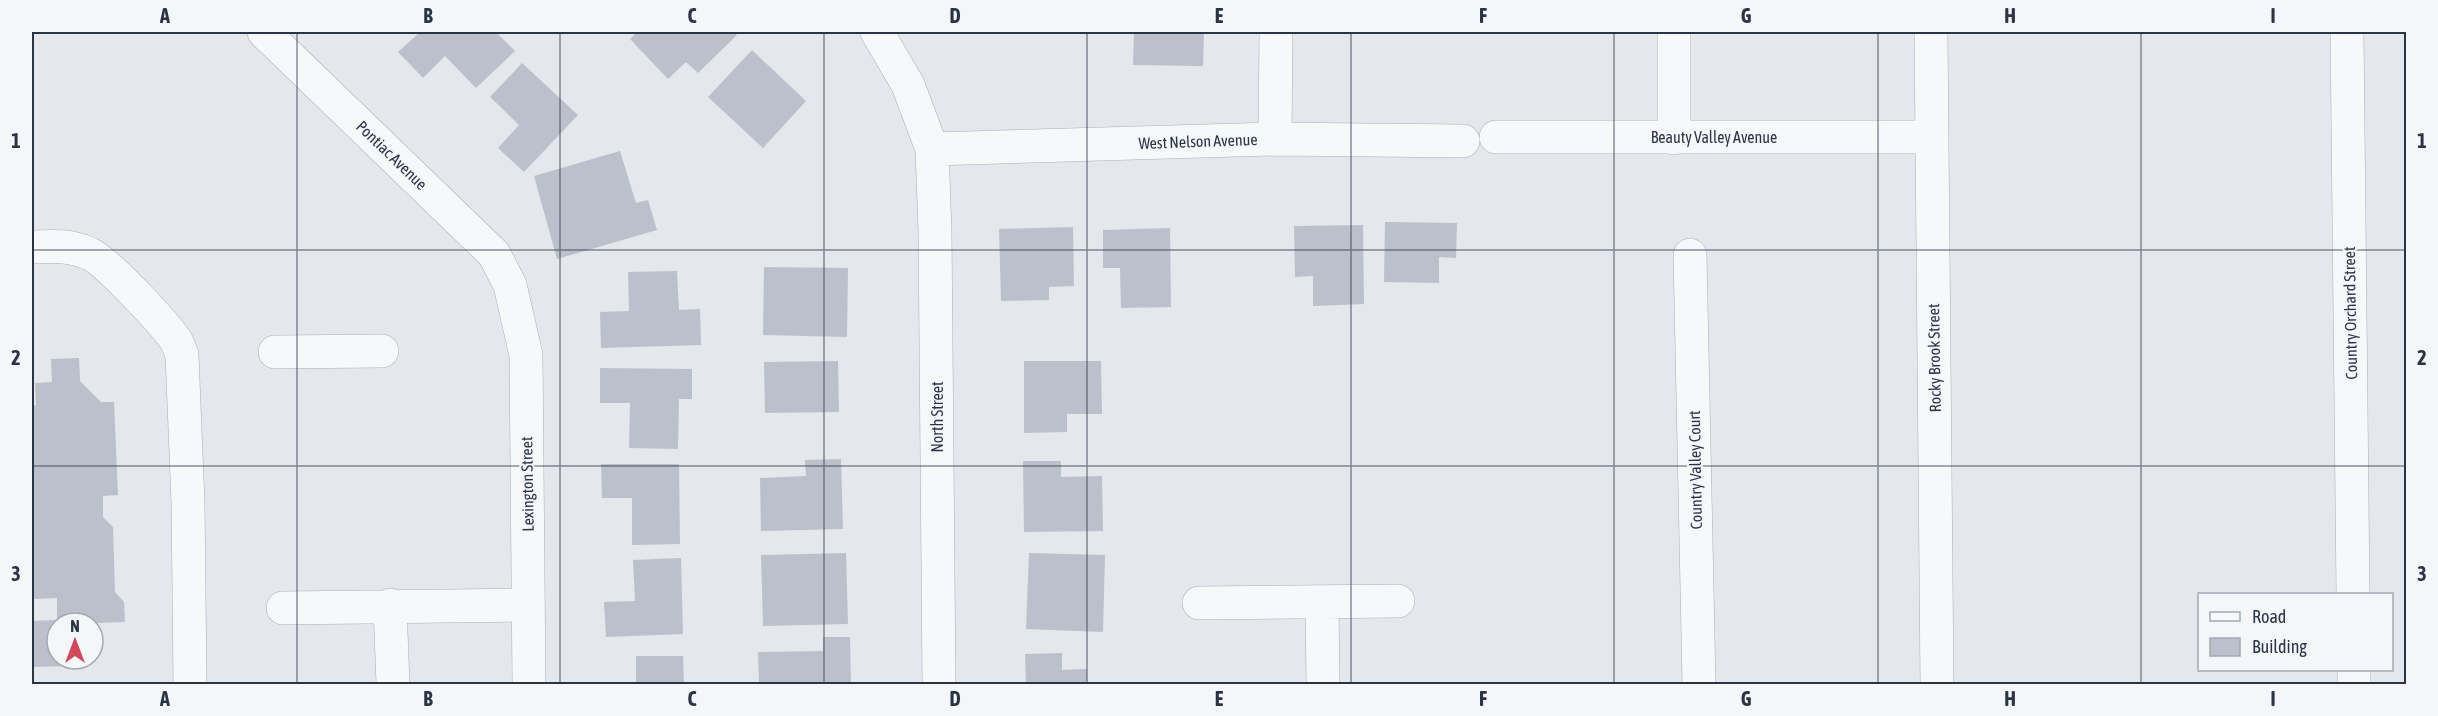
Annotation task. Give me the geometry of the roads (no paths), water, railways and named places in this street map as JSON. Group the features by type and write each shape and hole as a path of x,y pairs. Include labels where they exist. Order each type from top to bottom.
{"street":[{"name":"Pontiac Avenue","path":"264,32 494,254 510,285"},
{"name":"North Street","path":"877,32 908,85 933,149 939,684"},
{"path":"1275,139 1276,32"},
{"path":"1674,32 1674,138"},
{"name":"Rocky Brook Street","path":"1931,32 1937,684"},
{"name":"Country Orchard Street","path":"2347,32 2353,593"},
{"name":"Beauty Valley Avenue","path":"1496,137 1932,137"},
{"name":"West Nelson Avenue","path":"933,149 1275,139 1463,141"},
{"path":"32,247 67,247 94,255 177,341 182,355 188,502 189,684"},
{"name":"Country Valley Court","path":"1690,255 1699,684"},
{"name":"Lexington Street","path":"510,285 526,355 529,684"},
{"path":"275,352 382,351"},
{"path":"1198,603 1398,601"},
{"path":"1322,602 1323,684"},
{"path":"390,605 393,684"},
{"path":"283,608 528,605"}]}
